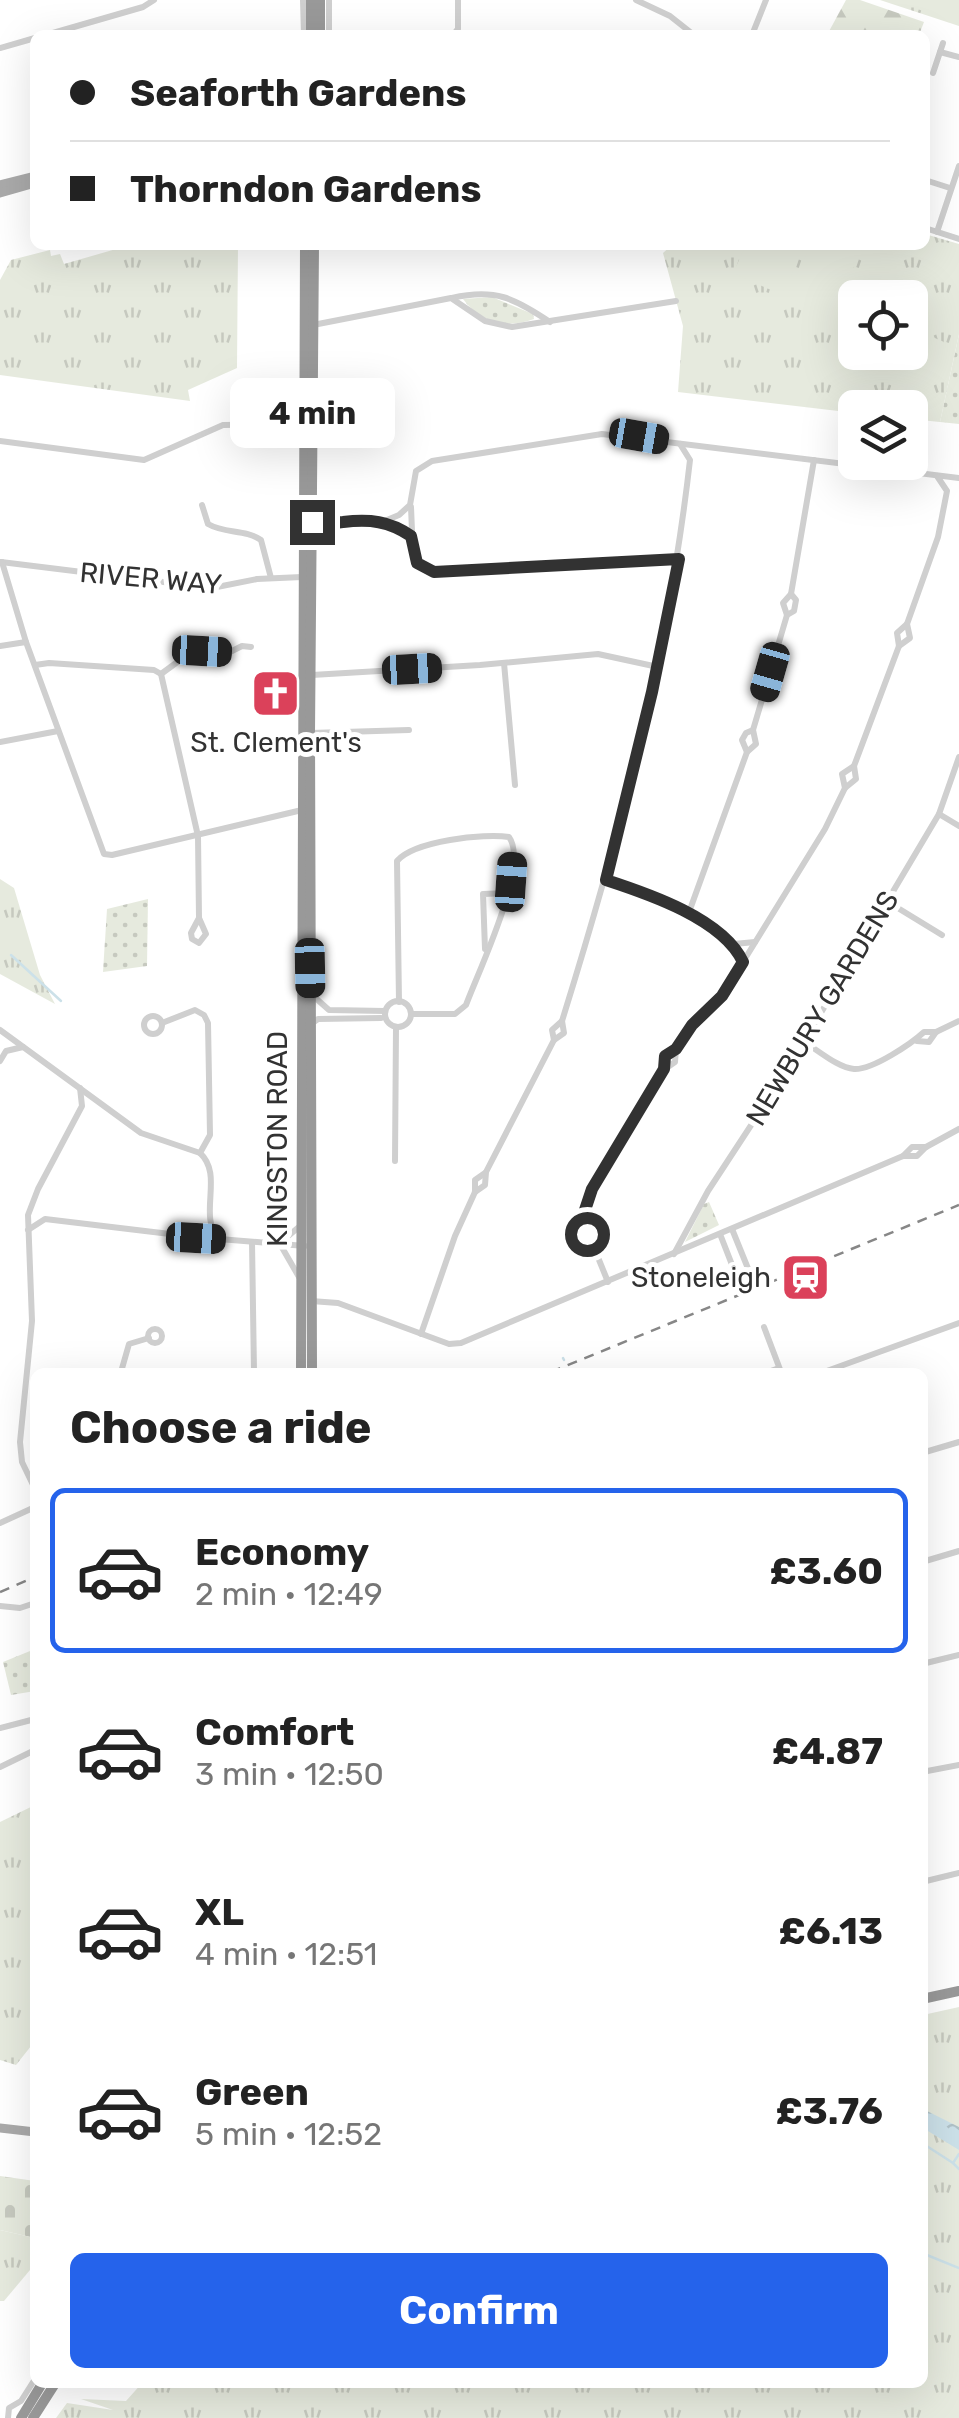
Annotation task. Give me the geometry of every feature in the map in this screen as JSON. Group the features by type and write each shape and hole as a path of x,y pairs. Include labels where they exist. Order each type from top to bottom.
{"highway":[{"path":"308,30 311,0"},
{"path":"320,0 320,30"},
{"name":"KINGSTON ROAD","path":"301,1368 300,1279 306,1246 310,1024 312,543 302,424 305,250"},
{"name":"KINGSTON ROAD","path":"312,1368 314,1301 300,1226 302,577 314,250"},
{"path":"928,1998 959,1990"},
{"path":"21,2418 40,2388"},
{"path":"34,2418 52,2388"}],"main road":[{"path":"0,189 30,181"},
{"path":"0,2128 30,2131"}],"street":[{"path":"64,30 144,8 154,0"},
{"path":"303,0 306,30"},
{"path":"329,0 329,30"},
{"path":"458,0 458,30"},
{"path":"636,0 670,16 688,30"},
{"path":"754,30 766,0"},
{"path":"0,48 30,39"},
{"path":"933,73 944,43"},
{"path":"940,52 959,56"},
{"path":"937,232 959,166"},
{"path":"930,182 950,188"},
{"path":"930,230 959,239"},
{"path":"312,325 486,292 504,295 550,322"},
{"path":"451,298 497,326 512,327 676,302"},
{"path":"0,440 144,460 157,458 223,425 302,424"},
{"path":"409,534 416,471 432,461 602,434 959,478"},
{"path":"421,1334 455,1236 475,1192 485,1185 486,1172 554,1040 564,1033 562,1021 606,880 658,667 679,559 690,460 680,444"},
{"path":"690,460 703,447"},
{"path":"688,915 747,752 756,744 753,730 786,615 796,606 791,594 814,460"},
{"path":"937,475 946,491"},
{"path":"608,1282 584,1223 587,1200 664,1069 675,1062 676,1049 692,1025 722,996 825,829 845,788 856,779 854,766 899,646 897,633 907,624 938,537 946,491 959,478"},
{"path":"202,505 206,521 217,529 251,534 261,540 271,578"},
{"path":"307,514 343,522 387,521 410,506"},
{"path":"307,514 329,520"},
{"path":"312,543 329,520"},
{"path":"387,521 409,534 417,563 434,572 679,559"},
{"path":"1,562 26,642 104,854 112,856 302,810"},
{"name":"RIVER WAY","path":"1,562 212,588 302,577"},
{"path":"899,646 910,638 907,624"},
{"path":"0,646 26,642"},
{"path":"161,674 191,652 230,652 250,647"},
{"path":"310,675 606,654 658,667"},
{"path":"504,663 514,785"},
{"path":"35,665 154,670 161,674 198,836 198,918"},
{"path":"310,733 410,730"},
{"path":"747,752 742,738 753,730"},
{"path":"0,742 58,731"},
{"name":"NEWBURY GARDENS","path":"674,1254 708,1191 804,1042 939,814 959,758"},
{"path":"845,788 842,774 854,766"},
{"path":"939,814 959,826"},
{"path":"399,1002 396,868 401,856 473,836 509,837 514,844 510,893 461,1012 410,1014"},
{"path":"606,880 652,896 688,915 734,944 743,962"},
{"path":"486,952 483,894 510,893"},
{"path":"888,902 942,935"},
{"path":"734,944 756,942"},
{"path":"310,993 329,1010 385,1011"},
{"path":"386,1020 389,1005 399,1002 408,1007 408,1022 396,1027"},
{"path":"162,1022 195,1010 208,1023 210,1136 200,1153"},
{"path":"310,1024 318,1018 378,1016 396,1027"},
{"path":"804,1042 856,1069 917,1041 929,1042 936,1032 959,1021"},
{"path":"395,1160 396,1027"},
{"path":"2,1032 150,1138 200,1153 210,1166 210,1225 218,1239"},
{"path":"0,1061 6,1051 2,1032"},
{"path":"6,1051 24,1048"},
{"path":"30,1479 22,1462 20,1442 32,1321 26,1231 32,1204 82,1106 80,1088"},
{"path":"82,1106 101,1104"},
{"path":"300,1325 306,1304 338,1303 453,1345 462,1344 903,1156 917,1156 959,1129"},
{"path":"32,1204 45,1219"},
{"path":"26,1231 45,1219 196,1238 306,1246"},
{"path":"196,1238 210,1225"},
{"path":"279,1244 300,1226"},
{"path":"720,1234 736,1274 743,1278 749,1271 732,1230"},
{"path":"252,1242 254,1368"},
{"path":"279,1244 300,1279"},
{"path":"835,1368 959,1323"},
{"path":"764,1327 779,1368"},
{"path":"122,1368 130,1344 148,1338"},
{"path":"928,1451 959,1442"},
{"path":"0,1523 30,1508"},
{"path":"928,1560 959,1552"},
{"path":"0,1606 30,1605"},
{"path":"928,1663 959,1655"},
{"path":"0,1728 30,1720"},
{"path":"0,1767 30,1752"},
{"path":"928,1771 959,1764"},
{"path":"928,1881 959,1873"},
{"path":"8,2418 9,2408 21,2401 30,2387"}],"green space":[{"path":"846,0 860,0 924,22 921,30 830,30"},
{"path":"880,0 959,0 959,26"},
{"path":"930,235 959,244 959,334 940,422 928,421 928,390 838,390 838,411 678,392 683,326 663,253 666,250 930,250"},
{"path":"50,250 51,256 60,254 64,264 113,250 238,250 237,368 188,390 190,401 0,375 0,280 11,260"},
{"path":"744,250 803,250 782,295 733,273"},
{"path":"809,250 862,250 848,280 838,280 838,302 831,317 787,296"},
{"path":"492,297 533,314 534,319 495,322 477,314 463,299"},
{"path":"959,334 959,424 940,422"},
{"path":"928,335 944,342 929,376 915,370 928,370"},
{"path":"0,879 14,888 40,975 55,1004 0,974"},
{"path":"148,899 147,966 103,972 107,909"},
{"path":"709,1202 719,1225 685,1242 704,1204"},
{"path":"30,1651 30,1692 11,1695 3,1662"},
{"path":"30,1807 30,2047 16,2065 0,2060 0,1822"},
{"path":"959,2007 959,2418 56,2418 67,2403 113,2410 81,2399 126,2401 138,2388 928,2388 928,2014"},
{"path":"0,2176 30,2180 30,2237 0,2230"},
{"path":"0,2230 30,2237 30,2270 0,2301"}],"water":[{"path":"928,2112 959,2127 959,2150 928,2131"}],"waterway":[{"path":"11,955 61,1001"},
{"path":"928,2147 953,2163"},
{"path":"959,2154 953,2163 959,2169"},
{"path":"928,2255 959,2268"}],"railway":[{"path":"561,1368 959,1205"},
{"path":"0,1592 30,1579"}],"place":[{"name":"St. Clement's","path":"276,694"},
{"name":"Stoneleigh","path":"806,1277"}],"route":[{"path":"312,522 325,526 387,521 411,536 417,563 434,572 679,559 652,692 606,880 665,901 734,944 743,962 722,996 692,1025 676,1049 665,1056 664,1069 587,1200 587,1234"}]}
